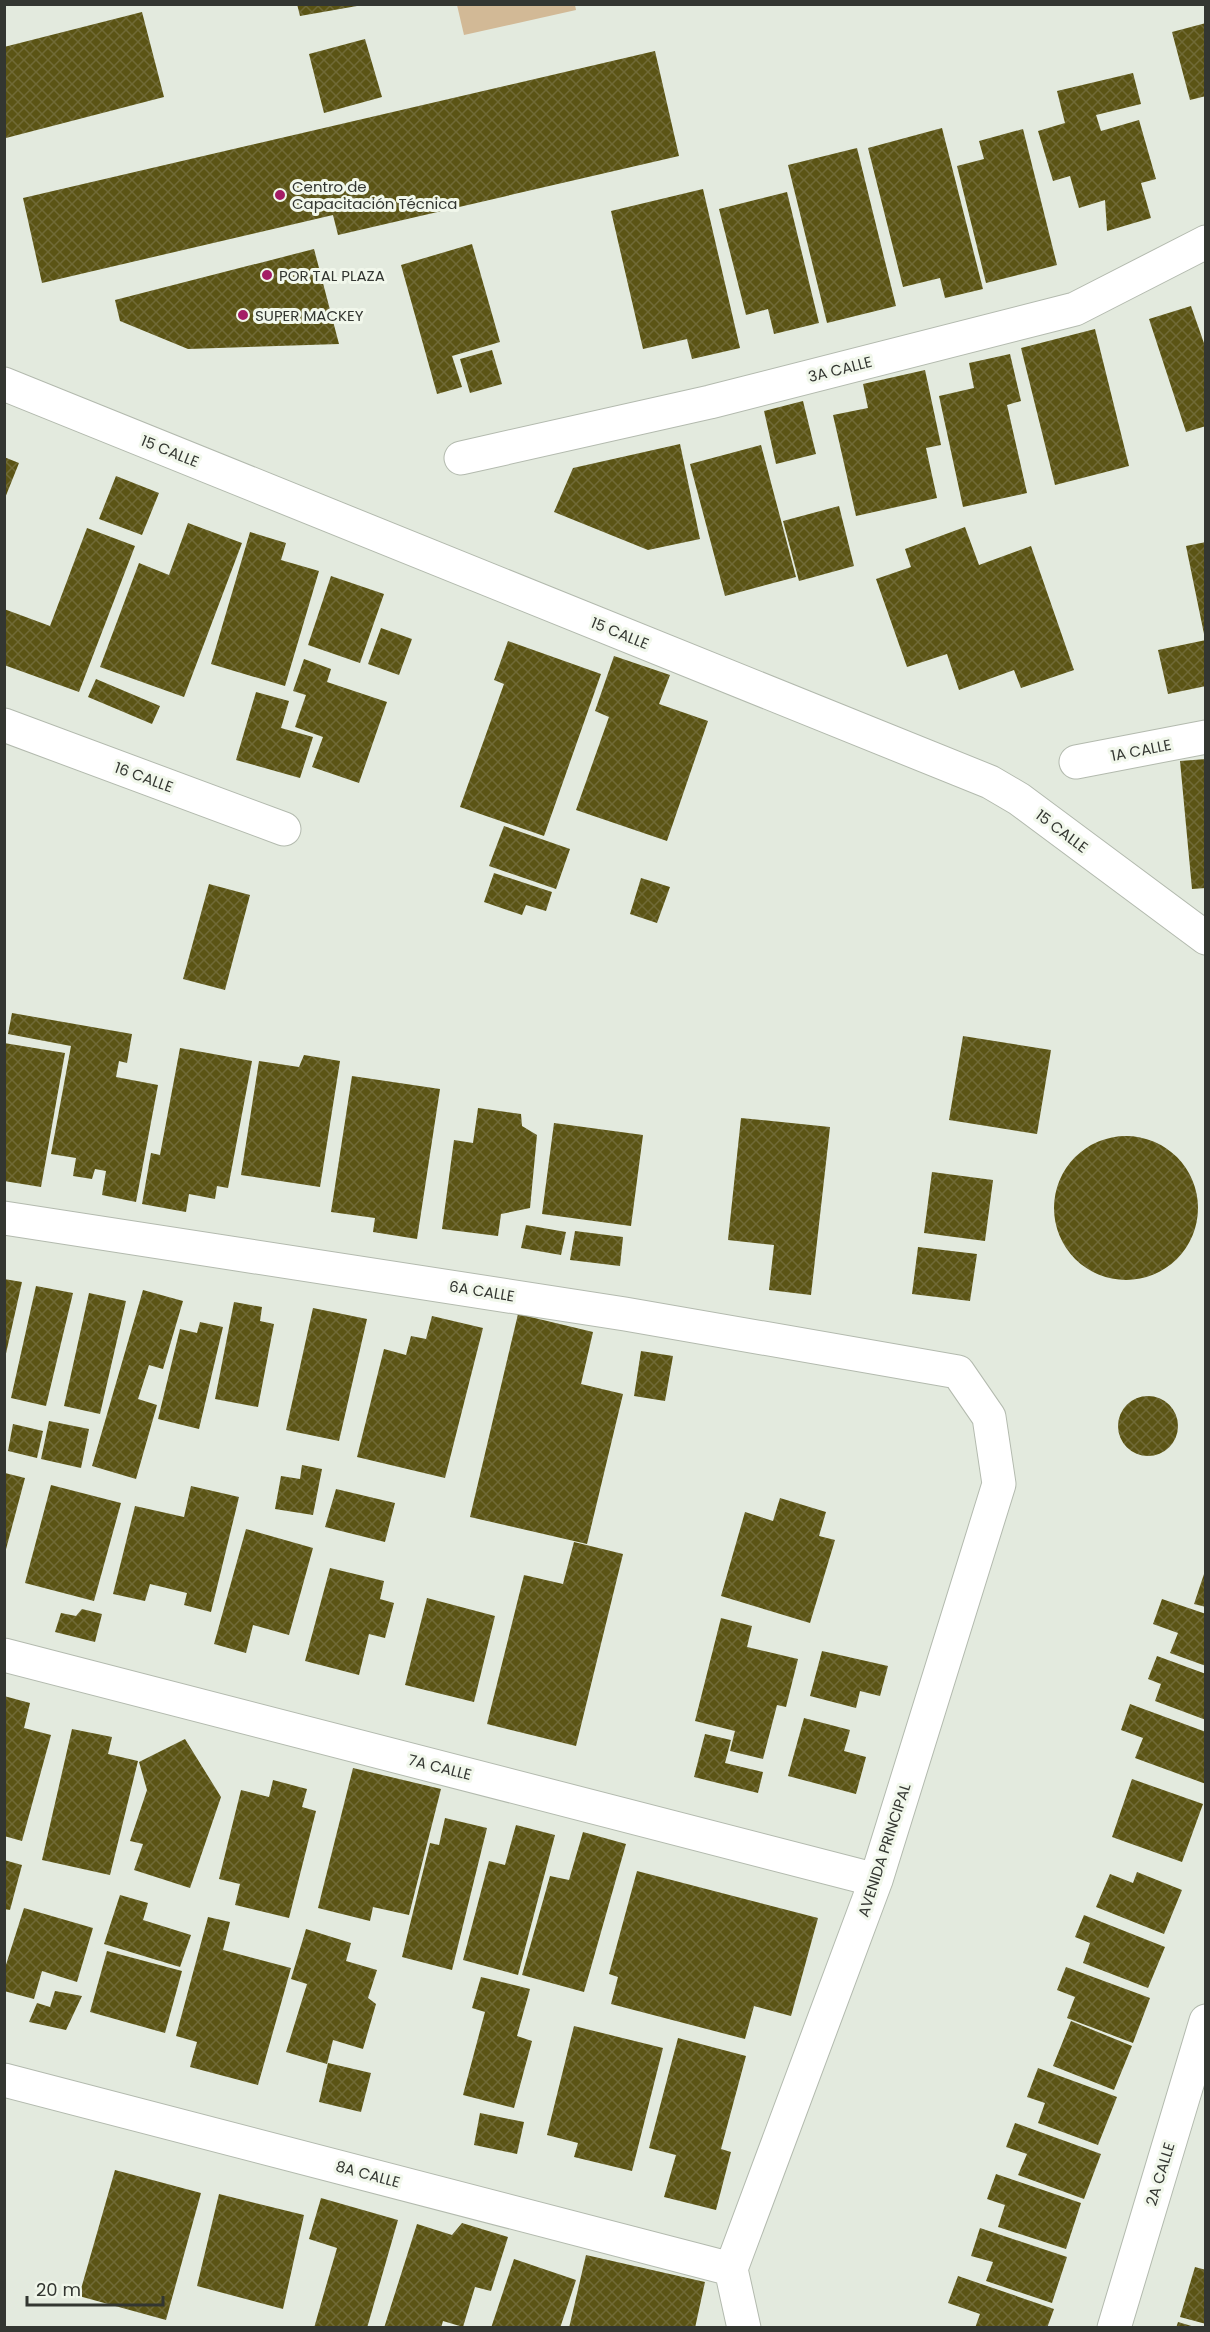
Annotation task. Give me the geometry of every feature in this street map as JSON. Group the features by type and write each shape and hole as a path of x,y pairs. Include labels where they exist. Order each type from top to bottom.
{"street":[{"name":"3A CALLE","path":"461,458 710,402 1075,309 1206,242"},
{"name":"15 CALLE","path":"4,384 990,782 1019,799 1206,938"},
{"name":"16 CALLE","path":"4,725 284,830"},
{"name":"1A CALLE","path":"1077,762 1206,737"},
{"name":"6A CALLE","path":"4,1218 625,1314 958,1372"},
{"name":"AVENIDA PRINCIPAL","path":"731,2269 876,1880 999,1484 989,1417 958,1372"},
{"name":"7A CALLE","path":"4,1654 876,1880"},
{"name":"2A CALLE","path":"1114,2328 1206,2021"},
{"name":"8A CALLE","path":"4,2080 731,2269"},
{"path":"731,2269 744,2328"}],"shaded area":[{"path":"457,5 575,5 576,10 464,35"}],"building":[{"path":"297,4 357,4 357,6 300,16"},
{"path":"142,12 164,97 6,138 4,47"},
{"path":"1206,23 1206,96 1190,100 1172,32"},
{"path":"365,39 382,97 324,113 309,54"},
{"path":"655,51 679,156 338,235 333,215 42,283 23,198"},
{"path":"1133,73 1141,104 1096,115 1101,131 1139,120 1156,179 1141,183 1151,218 1107,231 1105,200 1079,208 1070,176 1053,181 1038,131 1065,123 1057,91"},
{"path":"942,128 983,289 945,298 940,278 903,287 868,148"},
{"path":"1023,129 1057,265 986,283 957,166 984,159 979,141"},
{"path":"857,148 896,306 827,323 788,165"},
{"path":"703,189 740,348 692,359 687,339 643,349 611,211"},
{"path":"787,192 819,323 774,334 768,309 746,315 719,209"},
{"path":"472,244 500,342 452,356 462,387 437,394 401,265"},
{"name":"POR TAL PLAZA","path":"314,249 339,344 188,349 120,321 115,300"},
{"path":"1191,306 1206,349 1206,426 1186,432 1149,319"},
{"path":"1095,329 1129,466 1055,485 1021,348"},
{"path":"492,350 502,384 470,393 460,359"},
{"path":"1010,354 1021,401 1007,405 1027,493 963,507 939,396 974,388 969,363"},
{"path":"925,370 941,445 926,448 937,498 856,516 833,415 868,408 863,384"},
{"path":"803,401 816,454 776,464 764,411"},
{"path":"680,444 700,539 648,550 554,512 573,468"},
{"path":"761,445 796,577 725,596 690,464"},
{"path":"4,457 19,463 5,498 4,498"},
{"path":"116,476 159,493 142,535 99,519"},
{"path":"839,506 854,566 799,581 783,521"},
{"path":"188,523 242,543 184,697 100,667 139,563 169,575"},
{"path":"965,527 979,565 1031,546 1074,670 1021,688 1014,670 959,690 947,654 907,667 876,579 911,567 905,549"},
{"path":"87,528 135,546 79,692 4,665 4,609 50,626"},
{"path":"250,532 286,543 281,560 319,571 285,686 211,664"},
{"path":"1206,542 1206,634 1204,634 1186,546"},
{"path":"331,576 384,594 360,663 308,645"},
{"path":"381,628 412,639 399,675 368,664"},
{"path":"1206,640 1206,686 1168,694 1158,650"},
{"path":"508,641 601,674 544,836 460,807 504,684 494,680"},
{"path":"614,656 670,675 659,704 708,721 667,841 576,810 609,717 595,711"},
{"path":"304,659 331,669 327,682 387,702 359,783 312,767 323,737 295,727 306,695 293,691"},
{"path":"96,679 160,706 152,724 88,697"},
{"path":"256,692 289,701 281,728 313,737 300,778 236,760"},
{"path":"1206,759 1206,888 1192,889 1180,761"},
{"path":"504,826 570,849 556,889 489,866"},
{"path":"494,873 552,892 546,911 526,905 522,915 484,902"},
{"path":"641,878 670,887 657,923 630,914"},
{"path":"209,884 250,895 225,990 183,979"},
{"path":"12,1013 132,1034 127,1063 119,1061 116,1077 158,1085 136,1202 102,1195 106,1171 95,1169 92,1179 73,1176 76,1158 51,1154 71,1046 8,1034"},
{"path":"963,1036 1051,1050 1037,1134 949,1120"},
{"path":"4,1043 65,1053 41,1187 4,1181"},
{"path":"180,1048 252,1061 228,1188 217,1186 215,1199 189,1194 186,1212 142,1204 151,1153 160,1155"},
{"path":"304,1055 340,1061 320,1187 241,1175 259,1061 299,1067"},
{"path":"352,1076 440,1089 417,1239 373,1232 375,1218 331,1212"},
{"path":"478,1108 521,1114 522,1126 537,1135 530,1208 501,1214 498,1236 442,1229 454,1140 473,1143"},
{"path":"741,1118 830,1127 811,1295 769,1290 774,1245 728,1240"},
{"path":"554,1123 643,1135 631,1226 542,1214"},
{"path":"1126,1136 1154,1141 1177,1157 1193,1180 1198,1208 1193,1236 1177,1259 1154,1275 1126,1280 1098,1275 1075,1259 1059,1236 1054,1208 1059,1180 1075,1157 1098,1141"},
{"path":"932,1172 993,1180 985,1241 924,1233"},
{"path":"526,1225 566,1232 561,1255 521,1248"},
{"path":"575,1231 623,1237 620,1266 570,1260"},
{"path":"918,1247 977,1254 970,1301 912,1294"},
{"path":"4,1279 22,1282 5,1358 4,1358"},
{"path":"36,1286 73,1293 46,1406 11,1398"},
{"path":"143,1290 183,1301 163,1369 149,1365 138,1399 157,1405 136,1479 92,1466"},
{"path":"89,1293 126,1301 100,1414 64,1406"},
{"path":"234,1302 262,1307 260,1321 274,1324 258,1407 215,1399"},
{"path":"313,1308 367,1319 339,1441 286,1430"},
{"path":"518,1314 593,1332 581,1384 623,1394 587,1544 470,1517"},
{"path":"432,1316 483,1328 445,1478 357,1457 384,1349 406,1355 411,1336 426,1339"},
{"path":"200,1322 223,1327 199,1429 158,1419 180,1329 197,1333"},
{"path":"641,1351 673,1356 665,1401 634,1396"},
{"path":"1148,1396 1169,1405 1178,1426 1169,1447 1148,1456 1127,1447 1118,1426 1127,1405"},
{"path":"49,1421 89,1429 81,1468 41,1459"},
{"path":"13,1424 43,1431 37,1458 8,1451"},
{"path":"302,1465 322,1469 313,1515 275,1509 281,1476 300,1479"},
{"path":"5,1473 25,1478 5,1553"},
{"path":"51,1485 121,1503 94,1601 25,1583"},
{"path":"191,1486 239,1497 211,1612 184,1605 187,1593 150,1584 145,1601 113,1594 135,1506 184,1517"},
{"path":"336,1489 395,1503 385,1542 325,1527"},
{"path":"780,1498 826,1512 819,1536 835,1540 810,1623 721,1596 745,1512 773,1521"},
{"path":"246,1529 313,1548 289,1635 253,1625 246,1653 214,1644"},
{"path":"574,1542 623,1554 576,1746 487,1724 524,1575 563,1584"},
{"path":"330,1568 384,1581 380,1599 394,1603 385,1638 369,1634 359,1675 305,1661"},
{"path":"1206,1568 1206,1607 1194,1604"},
{"path":"427,1598 495,1616 474,1702 405,1685"},
{"path":"1162,1599 1206,1614 1206,1666 1170,1653 1178,1633 1153,1624"},
{"path":"82,1609 102,1614 95,1642 55,1632 61,1613 76,1616"},
{"path":"721,1618 752,1626 747,1647 798,1659 786,1707 777,1705 763,1759 730,1751 735,1731 695,1721"},
{"path":"822,1651 888,1666 880,1696 860,1691 856,1708 810,1696"},
{"path":"1157,1656 1206,1674 1206,1720 1155,1701 1161,1684 1148,1679"},
{"path":"4,1696 30,1703 24,1728 51,1735 22,1841 4,1836"},
{"path":"1130,1704 1206,1732 1206,1784 1135,1758 1143,1738 1121,1730"},
{"path":"804,1718 850,1730 844,1751 866,1757 856,1794 788,1776"},
{"path":"72,1729 112,1737 108,1754 138,1761 110,1875 42,1860"},
{"path":"705,1734 731,1740 725,1763 763,1772 758,1793 694,1777"},
{"path":"185,1739 221,1797 190,1888 134,1870 143,1844 130,1841 147,1790 139,1762"},
{"path":"353,1768 441,1789 409,1915 373,1907 370,1921 318,1908"},
{"path":"1132,1779 1203,1804 1182,1862 1112,1837"},
{"path":"273,1780 307,1789 302,1807 316,1811 289,1918 235,1905 240,1884 219,1879 241,1790 269,1797"},
{"path":"445,1818 487,1828 452,1970 402,1957 430,1843 439,1845"},
{"path":"516,1825 555,1835 518,1975 463,1960 489,1861 505,1865"},
{"path":"583,1832 626,1844 584,1992 522,1975 550,1876 569,1880"},
{"path":"4,1860 22,1865 10,1910 4,1909"},
{"path":"637,1871 818,1918 791,2016 754,2006 745,2039 611,2004 618,1977 609,1974"},
{"path":"1137,1872 1182,1890 1164,1934 1096,1907 1110,1874 1133,1883"},
{"path":"120,1895 148,1903 143,1920 191,1935 180,1967 104,1944"},
{"path":"24,1908 93,1928 77,1982 42,1971 34,1999 4,1991 4,1971"},
{"path":"1084,1915 1165,1947 1148,1988 1083,1963 1090,1943 1075,1937"},
{"path":"208,1917 230,1922 223,1950 291,1968 258,2085 190,2067 197,2042 176,2036"},
{"path":"306,1929 351,1943 346,1961 377,1970 368,1998 376,2004 363,2049 333,2040 327,2064 286,2052 307,1984 291,1979"},
{"path":"107,1951 182,1971 165,2033 90,2012"},
{"path":"1066,1967 1150,1998 1133,2043 1067,2018 1075,1997 1057,1990"},
{"path":"481,1977 530,1989 517,2036 532,2041 514,2108 463,2095 485,2012 472,2008"},
{"path":"55,1991 82,1996 66,2030 29,2022 37,2003 50,2007"},
{"path":"1071,2021 1132,2046 1114,2090 1053,2066"},
{"path":"574,2026 663,2048 632,2171 574,2157 578,2143 547,2135"},
{"path":"678,2038 746,2056 721,2149 731,2152 716,2210 664,2197 676,2155 649,2148"},
{"path":"328,2063 371,2073 361,2112 319,2102"},
{"path":"1038,2068 1117,2097 1098,2145 1038,2123 1045,2103 1027,2097"},
{"path":"480,2113 524,2122 517,2154 474,2145"},
{"path":"1015,2123 1101,2154 1084,2199 1018,2175 1027,2154 1006,2147"},
{"path":"115,2170 201,2193 166,2320 79,2296"},
{"path":"996,2174 1081,2203 1066,2249 998,2227 1005,2205 987,2199"},
{"path":"219,2194 304,2215 283,2309 197,2286"},
{"path":"321,2198 398,2220 367,2328 314,2328 337,2248 309,2239"},
{"path":"462,2223 508,2237 491,2291 475,2287 463,2327 443,2321 441,2328 384,2328 417,2224 452,2235"},
{"path":"980,2228 1067,2257 1052,2303 986,2281 993,2262 971,2256"},
{"path":"586,2255 705,2282 695,2328 569,2328"},
{"path":"514,2259 576,2280 560,2328 491,2328"},
{"path":"1195,2267 1206,2270 1206,2324 1180,2317"},
{"path":"958,2276 1054,2309 1047,2328 975,2328 980,2314 948,2303"},
{"path":"1178,2322 1195,2327 1195,2328 1176,2328"}],"place":[{"name":"Centro de Capacitación Técnica","path":"280,195"},
{"name":"POR TAL PLAZA","path":"267,275"},
{"name":"SUPER MACKEY","path":"243,315"}]}
